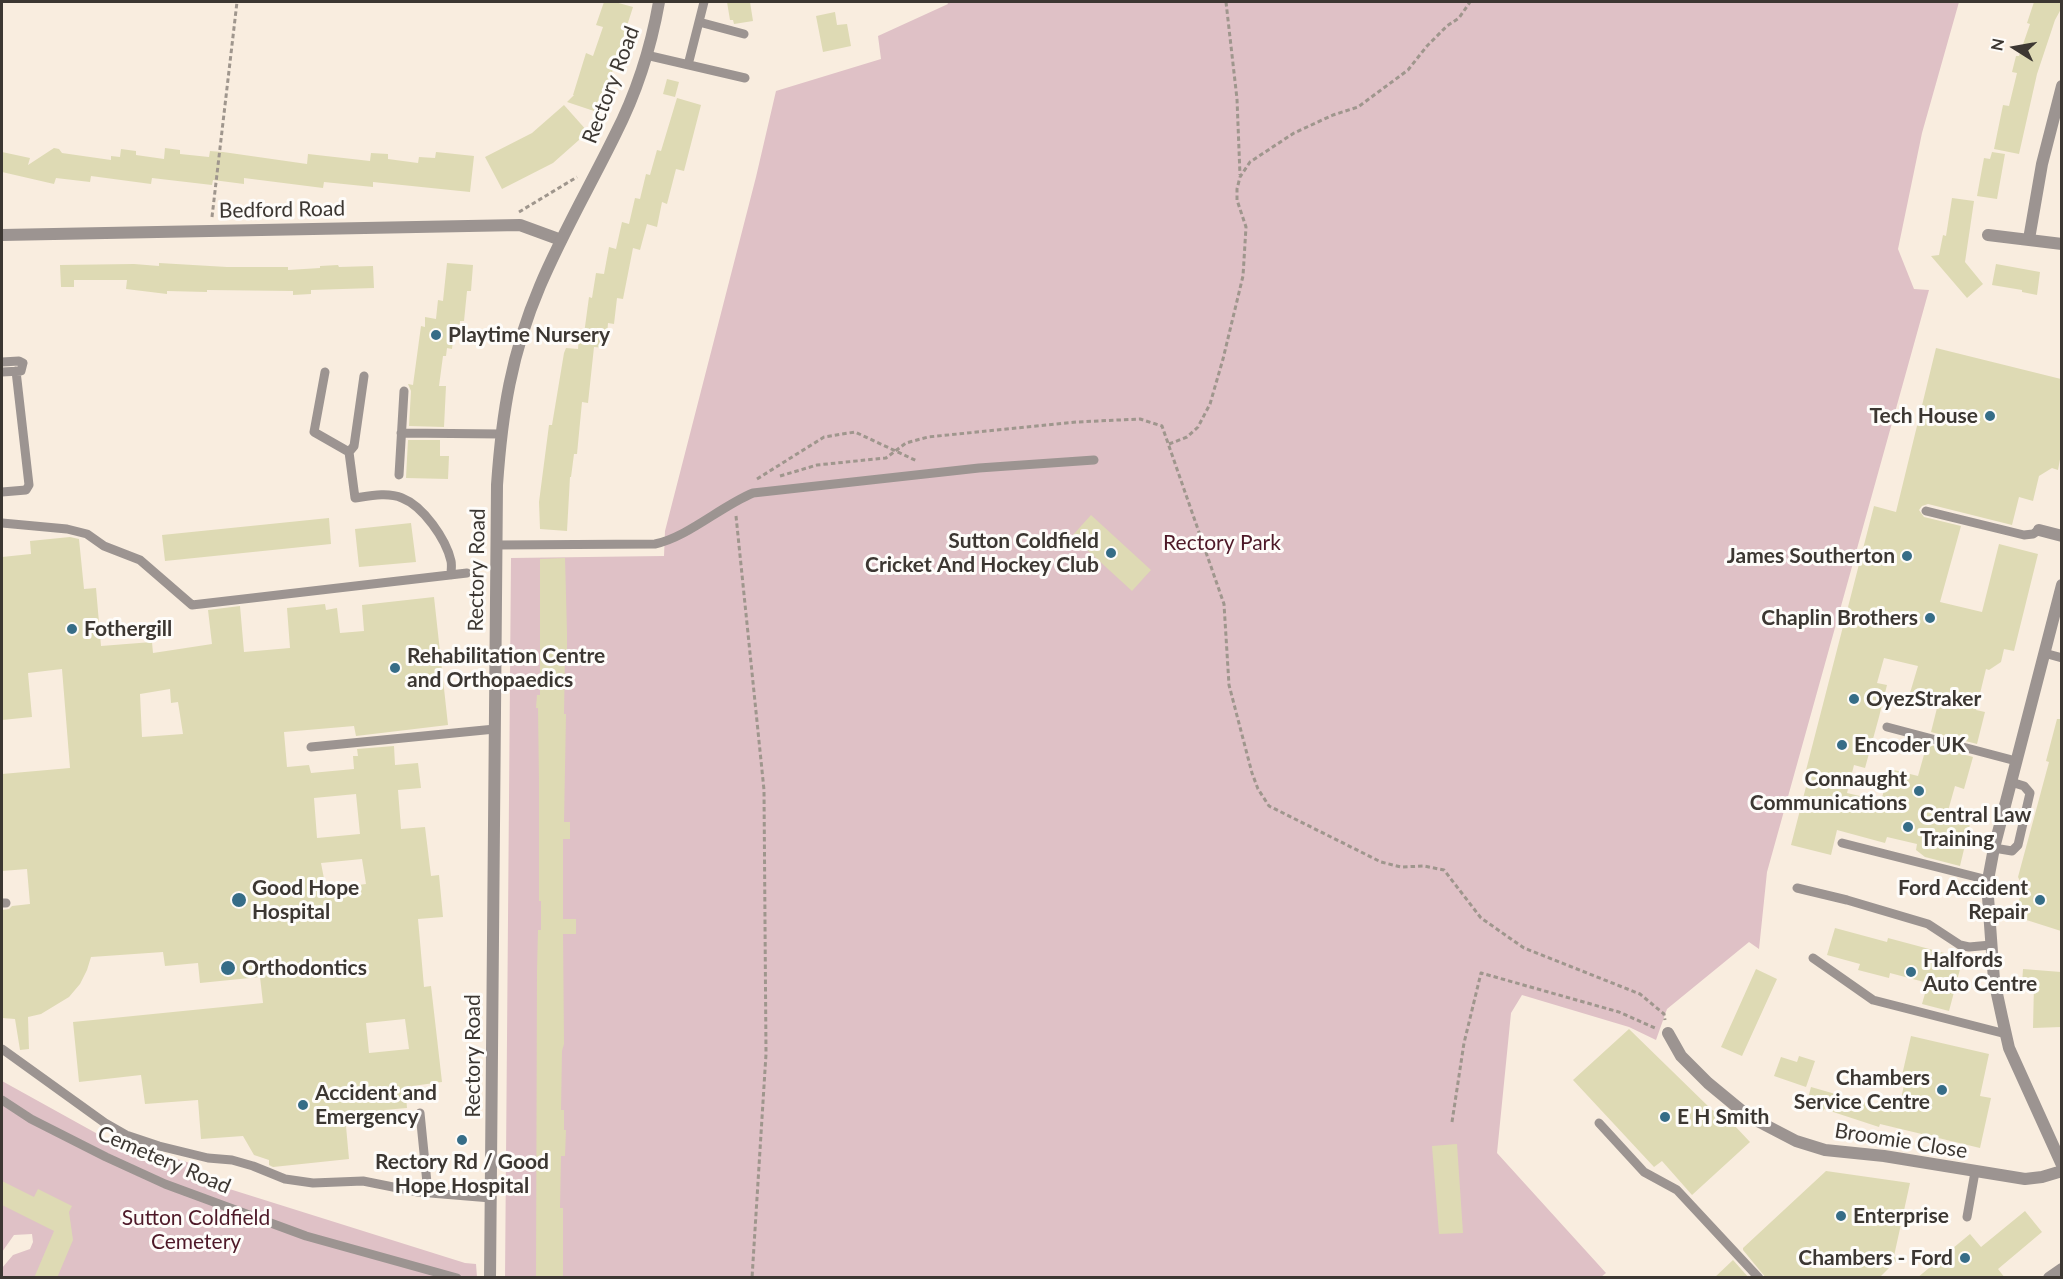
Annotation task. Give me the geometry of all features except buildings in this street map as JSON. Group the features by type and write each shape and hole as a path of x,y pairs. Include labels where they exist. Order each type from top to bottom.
{"street":[{"name":"Rectory Road","path":"490,1278 497,485 507,388 517,348 540,286 616,133 640,74 659,2"},
{"path":"2029,239 2042,164 2061,86"},
{"name":"Bedford Road","path":"2,235 515,225 534,229 561,240"},
{"path":"1988,235 2061,244"},
{"path":"2039,530 2061,536"},
{"path":"2061,585 1994,848 1988,880 1994,980 2009,1048 2061,1165"},
{"name":"Broomie Close","path":"1668,1033 1681,1056 1708,1083 1749,1116 1796,1141 1825,1150 1884,1156 2025,1179 2061,1171"},
{"path":"2049,1278 2061,1269"}],"lane":[{"path":"688,64 704,2"},
{"path":"699,22 744,34"},
{"path":"646,55 745,78"},
{"path":"2,362 19,361 23,363 21,370 2,372"},
{"path":"2,492 26,490 28,485 16,371"},
{"path":"325,372 314,432 349,452"},
{"path":"364,376 354,446 349,452 355,498 386,495 402,498 415,506 432,522 451,561 451,575"},
{"path":"399,475 404,391"},
{"path":"401,433 501,434"},
{"path":"497,545 656,544 665,542 735,500 753,493 979,468 1094,460"},
{"path":"1926,511 2024,535 2033,534 2039,530"},
{"path":"2,524 67,529 87,534 104,546 140,560 192,605 467,573"},
{"path":"2044,653 2061,658"},
{"path":"1887,727 2016,761"},
{"path":"311,747 495,729"},
{"path":"1994,848 2012,851 2018,845 2030,793 2024,786 2011,782"},
{"path":"1842,843 1988,880"},
{"path":"1797,888 1928,924 1960,945 1969,947 1991,945"},
{"path":"1813,958 1873,1000 2006,1034"},
{"path":"2,1049 105,1123 126,1135 159,1146 253,1166 285,1179 313,1183 363,1181 428,1193 491,1198"},
{"name":"Cemetery Road","path":"2,1100 31,1119 165,1184 306,1236 457,1278"},
{"path":"420,1113 428,1193"},
{"path":"1599,1124 1644,1172 1677,1190 1759,1278"},
{"path":"1967,1217 1975,1172"}],"path":[{"path":"210,231 237,2"},
{"path":"1169,444 1198,428 1210,404 1243,276 1246,227 1237,189 1240,177 1237,99 1226,2"},
{"path":"1240,177 1251,162 1294,133 1333,115 1358,107 1408,70 1427,46 1447,26 1459,18 1470,2"},
{"path":"515,225 520,210 577,176 590,183"},
{"path":"944,473 895,450 855,432 824,436 749,484 818,465 886,458 895,450 906,443 928,437 1077,422 1140,419 1162,426 1224,604 1229,684 1252,773 1258,789 1269,806 1381,862 1401,867 1424,866 1444,870 1481,918 1524,948 1640,994 1664,1014 1668,1033"},
{"path":"735,500 764,790 766,1054 752,1278"},
{"path":"1452,1122 1464,1043 1480,973 1619,1012 1668,1033"}],"green space":[{"name":"Rectory Park","path":"947,2 1959,2 1922,133 1898,249 1914,289 1929,290 1767,872 1759,949 1749,942 1667,1009 1656,1040 1629,1027 1522,995 1511,1013 1497,1153 1606,1273 1601,1277 505,1278 511,558 664,556 665,531 776,91 881,59 878,36 948,4"},
{"name":"Sutton Coldfield Cemetery","path":"2,1081 150,1163 168,1156 196,1165 204,1181 465,1263 476,1264 477,1277 2,1277 2,1268 13,1255 30,1249 33,1242 32,1234 14,1235 2,1252"}],"place":[{"name":"Playtime Nursery","path":"436,335"},
{"name":"Tech House","path":"1990,416"},
{"name":"Sutton Coldfield Cricket And Hockey Club","path":"1111,553"},
{"name":"James Southerton","path":"1907,556"},
{"name":"Chaplin Brothers","path":"1930,618"},
{"name":"Fothergill","path":"72,629"},
{"name":"Rehabilitation Centre and Orthopaedics","path":"395,668"},
{"name":"OyezStraker","path":"1854,699"},
{"name":"Encoder UK","path":"1842,745"},
{"name":"Connaught Communications","path":"1919,791"},
{"name":"Central Law Training","path":"1908,827"},
{"name":"Good Hope Hospital","path":"239,900"},
{"name":"Ford Accident Repair","path":"2040,900"},
{"name":"Orthodontics","path":"228,968"},
{"name":"Halfords Auto Centre","path":"1911,972"},
{"name":"Chambers Service Centre","path":"1942,1090"},
{"name":"Accident and Emergency","path":"303,1105"},
{"name":"E H Smith","path":"1665,1117"},
{"name":"Rectory Rd / Good Hope Hospital","path":"462,1140"},
{"name":"Enterprise","path":"1841,1216"},
{"name":"Chambers - Ford","path":"1965,1258"}]}
